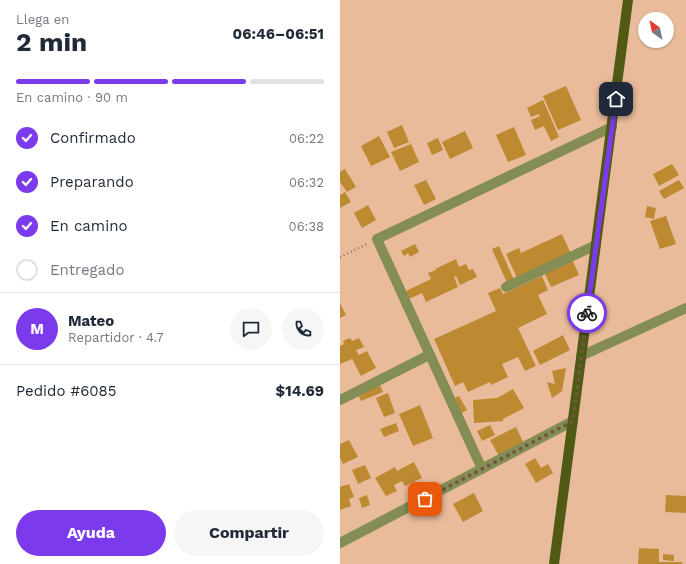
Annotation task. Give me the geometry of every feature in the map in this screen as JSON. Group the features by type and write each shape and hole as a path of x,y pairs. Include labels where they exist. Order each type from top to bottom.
{"main road":[{"path":"554,564 628,0"}],"street":[{"path":"482,469 377,239 612,127"},
{"path":"506,287 596,245"},
{"path":"581,356 686,308"},
{"path":"340,400 429,355"},
{"path":"340,543 573,421"}],"path":[{"path":"340,257 377,239"}],"building":[{"path":"566,86 581,120 558,130 543,96"},
{"path":"543,100 559,137 551,141 544,126 535,130 531,120 540,116 539,114 531,117 527,108"},
{"path":"402,125 409,142 394,148 387,132"},
{"path":"514,127 526,155 508,162 496,135"},
{"path":"465,131 473,148 450,159 442,142"},
{"path":"379,136 390,157 371,166 361,146"},
{"path":"438,138 443,150 432,155 427,143"},
{"path":"411,144 419,162 400,171 391,152"},
{"path":"672,164 679,175 659,186 653,174"},
{"path":"345,169 356,187 347,192 340,182 340,172"},
{"path":"426,180 436,199 424,205 414,185"},
{"path":"679,180 684,188 664,199 659,191"},
{"path":"345,192 351,202 340,208 340,195"},
{"path":"368,205 376,220 362,228 354,213"},
{"path":"647,206 656,208 654,219 645,217"},
{"path":"666,216 676,244 660,249 650,221"},
{"path":"562,234 571,254 517,278 506,254 519,248 521,253"},
{"path":"415,244 419,252 410,257 408,253 404,256 401,251"},
{"path":"499,246 514,280 507,283 492,249"},
{"path":"456,259 459,267 466,264 469,270 473,269 477,277 460,285 456,276 454,277 458,287 426,302 422,293 409,299 406,291 431,279 428,273"},
{"path":"572,259 579,275 551,287 544,272"},
{"path":"542,276 548,290 538,295 547,314 518,328 536,366 525,371 518,357 502,364 508,377 491,385 490,382 468,392 463,382 455,386 434,339 496,311 488,293 500,288 503,294"},
{"path":"340,303 346,315 340,318"},
{"path":"563,335 570,350 540,365 533,351"},
{"path":"350,338 352,341 359,338 364,347 356,350 359,355 367,351 376,368 361,376 352,359 340,364 340,346 344,344 343,341"},
{"path":"566,368 562,391 552,398 547,382 555,384 552,371"},
{"path":"380,385 383,392 361,401 358,395"},
{"path":"513,389 524,408 503,419 503,421 474,423 473,400 497,398"},
{"path":"388,393 395,413 384,417 376,398"},
{"path":"459,396 467,410 460,414 452,399"},
{"path":"420,405 433,438 413,446 399,414"},
{"path":"396,423 399,431 384,437 380,429"},
{"path":"490,425 495,435 482,441 477,431"},
{"path":"516,427 524,444 499,456 490,440"},
{"path":"349,440 358,457 343,464 340,458 340,444"},
{"path":"535,458 541,468 548,464 553,473 536,483 525,464"},
{"path":"414,462 422,478 405,486 402,481 394,485 397,491 386,496 375,478 395,467 397,471"},
{"path":"365,465 371,478 358,484 352,470"},
{"path":"349,484 354,497 349,499 351,506 340,510 340,487"},
{"path":"474,493 483,511 463,522 453,504"},
{"path":"367,495 370,505 362,508 359,498"},
{"path":"666,495 686,496 686,513 665,512"},
{"path":"639,548 659,549 659,562 682,562 682,564 638,564"},
{"path":"663,554 674,555 674,561 663,560"}],"way so far":[{"path":"425,499 573,421 587,313"}],"route":[{"path":"587,313 616,99"}]}
